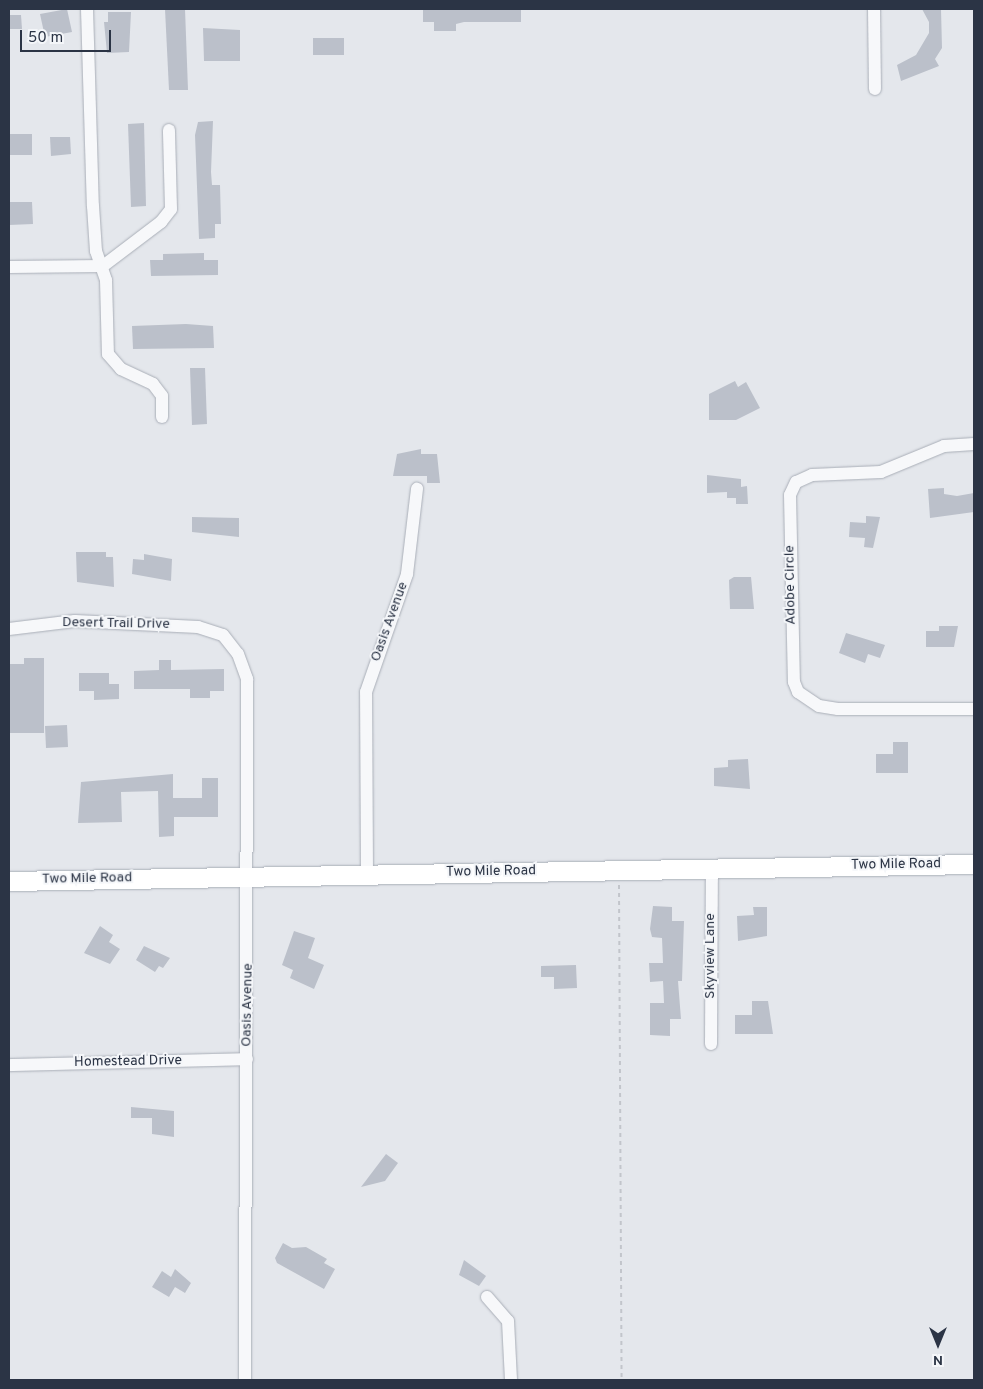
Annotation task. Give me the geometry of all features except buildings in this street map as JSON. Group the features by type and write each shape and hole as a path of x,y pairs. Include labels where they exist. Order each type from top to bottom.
{"main road":[{"name":"Two Mile Road","path":"9,881 974,864"}],"street":[{"path":"87,9 93,206 96,252 103,266 108,354 121,369 153,384 162,396 162,417"},
{"path":"874,9 875,89"},
{"path":"9,267 103,266 167,217 169,130"},
{"name":"Adobe Circle","path":"974,444 944,446 880,472 812,476 796,482 790,504 793,674 798,692 819,706 838,709 974,709"},
{"name":"Oasis Avenue","path":"367,874 366,692 407,574 417,489"},
{"name":"Desert Trail Drive","path":"9,629 75,620 198,627 223,636"},
{"name":"Oasis Avenue","path":"223,636 238,654 247,679 249,876 246,1380"},
{"name":"Skyview Lane","path":"711,1044 712,868"},
{"name":"Homestead Drive","path":"9,1065 247,1059"},
{"path":"487,1297 508,1321 511,1380"}],"path":[{"path":"618,870 622,1380"}]}
